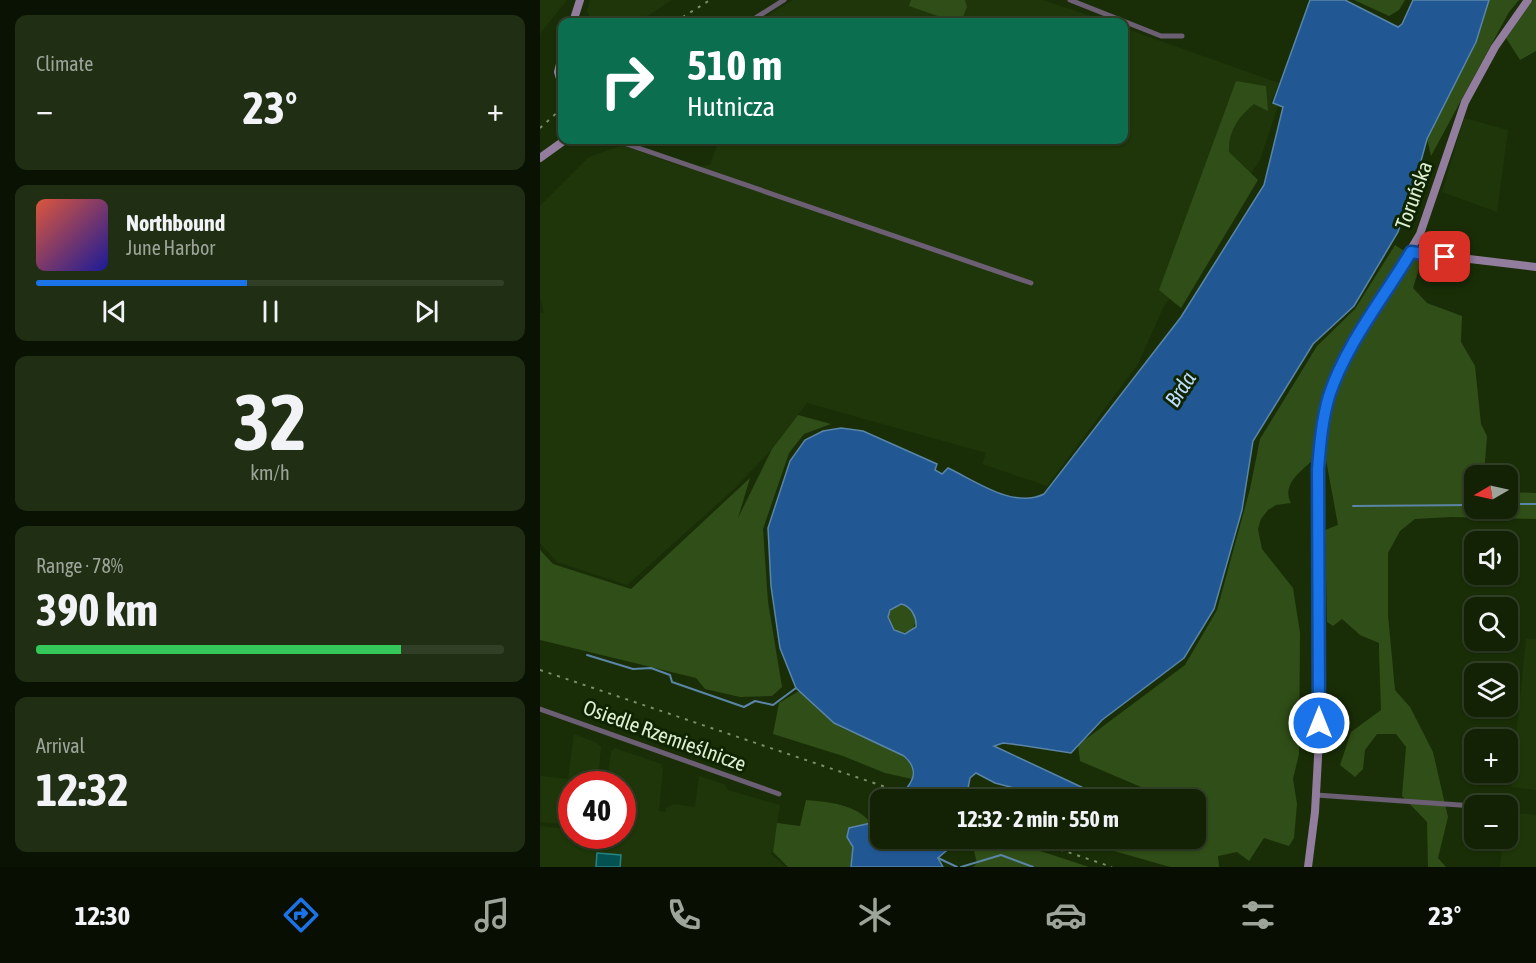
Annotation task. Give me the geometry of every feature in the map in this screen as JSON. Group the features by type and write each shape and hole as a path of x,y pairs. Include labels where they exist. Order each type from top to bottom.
{"street":[{"path":"574,18 580,0"},
{"path":"755,18 784,0"},
{"path":"1070,0 1115,18"},
{"name":"Toruńska","path":"1308,867 1316,795 1319,739 1318,469 1323,420 1342,363 1411,252 1427,218 1465,102 1495,47 1528,0"},
{"path":"1128,23 1165,37 1182,36"},
{"path":"540,158 560,144"},
{"path":"627,144 1031,283"},
{"path":"1411,252 1536,267"},
{"name":"Osiedle Rzemieślnicze","path":"540,708 780,794"},
{"path":"1316,795 1464,805"}],"shaded area":[{"path":"540,0 567,0 540,34"},
{"path":"590,0 672,0 644,18 591,18 587,11"},
{"path":"793,0 1043,0 1097,18 764,18"},
{"path":"911,0 965,0 967,7 962,18 944,18 909,6"},
{"path":"1354,0 1405,0 1399,10 1389,16"},
{"path":"1489,0 1519,0 1509,12 1431,156 1427,139 1476,42"},
{"path":"1533,0 1536,0 1536,51 1520,60 1506,38"},
{"path":"1128,29 1279,83 1271,103 1278,106 1260,160 1163,308 1138,364 1047,486 982,464 986,453 807,403 772,449 732,491 627,585 557,562 540,543 540,312 544,313 540,298 540,206 589,157 622,145 687,168 710,165 718,144 1128,144"},
{"path":"1236,81 1266,86 1268,111 1254,104 1235,125 1229,145 1229,152 1258,180 1181,308 1159,290"},
{"path":"1464,118 1508,130 1497,212 1442,192"},
{"path":"1395,245 1421,262 1413,288 1427,303 1462,316 1461,342 1475,366 1481,424 1487,436 1485,465 1464,465 1464,517 1415,519 1400,531 1388,553 1388,615 1395,690 1410,707 1433,752 1448,817 1438,858 1446,867 1428,867 1427,822 1402,796 1406,747 1396,734 1377,734 1365,750 1363,769 1355,777 1340,765 1351,732 1381,710 1379,643 1360,635 1342,619 1333,626 1327,622 1325,530 1338,525 1326,460 1313,460 1298,474 1290,484 1291,503 1276,505 1268,510 1261,519 1258,529 1262,549 1293,588 1300,633 1299,754 1293,779 1297,804 1294,838 1289,846 1264,838 1249,861 1237,852 1218,856 1219,867 1170,867 1107,849 1206,849 1206,789 1146,789 1080,761 1078,745 1185,665 1217,610 1250,489 1260,439 1317,346 1355,309"},
{"path":"798,415 831,424 804,434 789,453 763,529 768,602 782,687 772,696 740,697 705,689 696,678 540,640 540,550 553,564 631,589 750,478 738,518 772,449"},
{"path":"1518,492 1536,493 1536,519 1518,519"},
{"path":"902,605 912,609 916,619 912,629 902,633 892,629 888,619 892,609"},
{"path":"1526,639 1536,639 1536,790 1511,787 1511,783 1518,783 1517,729"},
{"path":"799,691 834,723 896,751 912,768 912,779 885,773 843,756 773,734 779,703"},
{"path":"574,734 597,743 601,747 599,771 569,771"},
{"path":"615,748 661,764 663,768 659,811 666,812 666,808 674,804 695,807 699,776 724,784 728,790 780,805 773,852 770,853 786,867 540,867 540,826 558,828 558,849 636,849 636,771 608,771 611,751"},
{"path":"541,776 558,778 558,824 540,822"},
{"path":"806,800 833,803 850,808 870,822 847,837 853,847 851,867 788,867 773,852 777,823 800,826"},
{"path":"1518,813 1536,815 1536,867 1500,867 1502,849 1518,849"},
{"path":"974,849 1034,849 1089,867 973,867 977,863"}],"water":[{"name":"Brda","path":"1310,0 1345,0 1398,27 1402,24 1413,0 1489,0 1476,42 1427,139 1398,232 1354,306 1313,344 1253,441 1242,510 1214,609 1184,658 1102,720 1071,753 1003,743 994,746 1086,789 1018,789 995,783 976,773 970,778 968,789 907,789 913,773 904,756 834,723 796,688 780,648 771,586 768,528 790,461 805,440 823,431 841,428 863,431 937,464 935,470 942,474 948,468 1007,496 1032,498 1044,494 1181,317 1264,185 1283,107 1273,103","holes":["901,604 913,612 916,627 905,634 894,630 888,617 890,610"]},
{"path":"870,823 870,849 948,849 938,858 943,867 851,867 853,847 847,837 849,828"}],"building":[{"path":"597,853 621,855 620,867 596,867"}],"waterway":[{"path":"1518,504 1536,504"},
{"path":"1353,506 1464,505"},
{"path":"587,655 633,669 651,668 670,675 672,682 744,707 755,701 773,705 796,688"},
{"path":"961,867 1001,855 1033,867"},
{"path":"938,858 957,867"}],"railway":[{"path":"681,18 710,0"},
{"path":"540,128 558,112"},
{"path":"540,670 892,789"},
{"path":"1059,849 1112,867"}],"route":[{"path":"1319,723 1318,469 1323,420 1342,363 1411,252 1445,257"}]}
